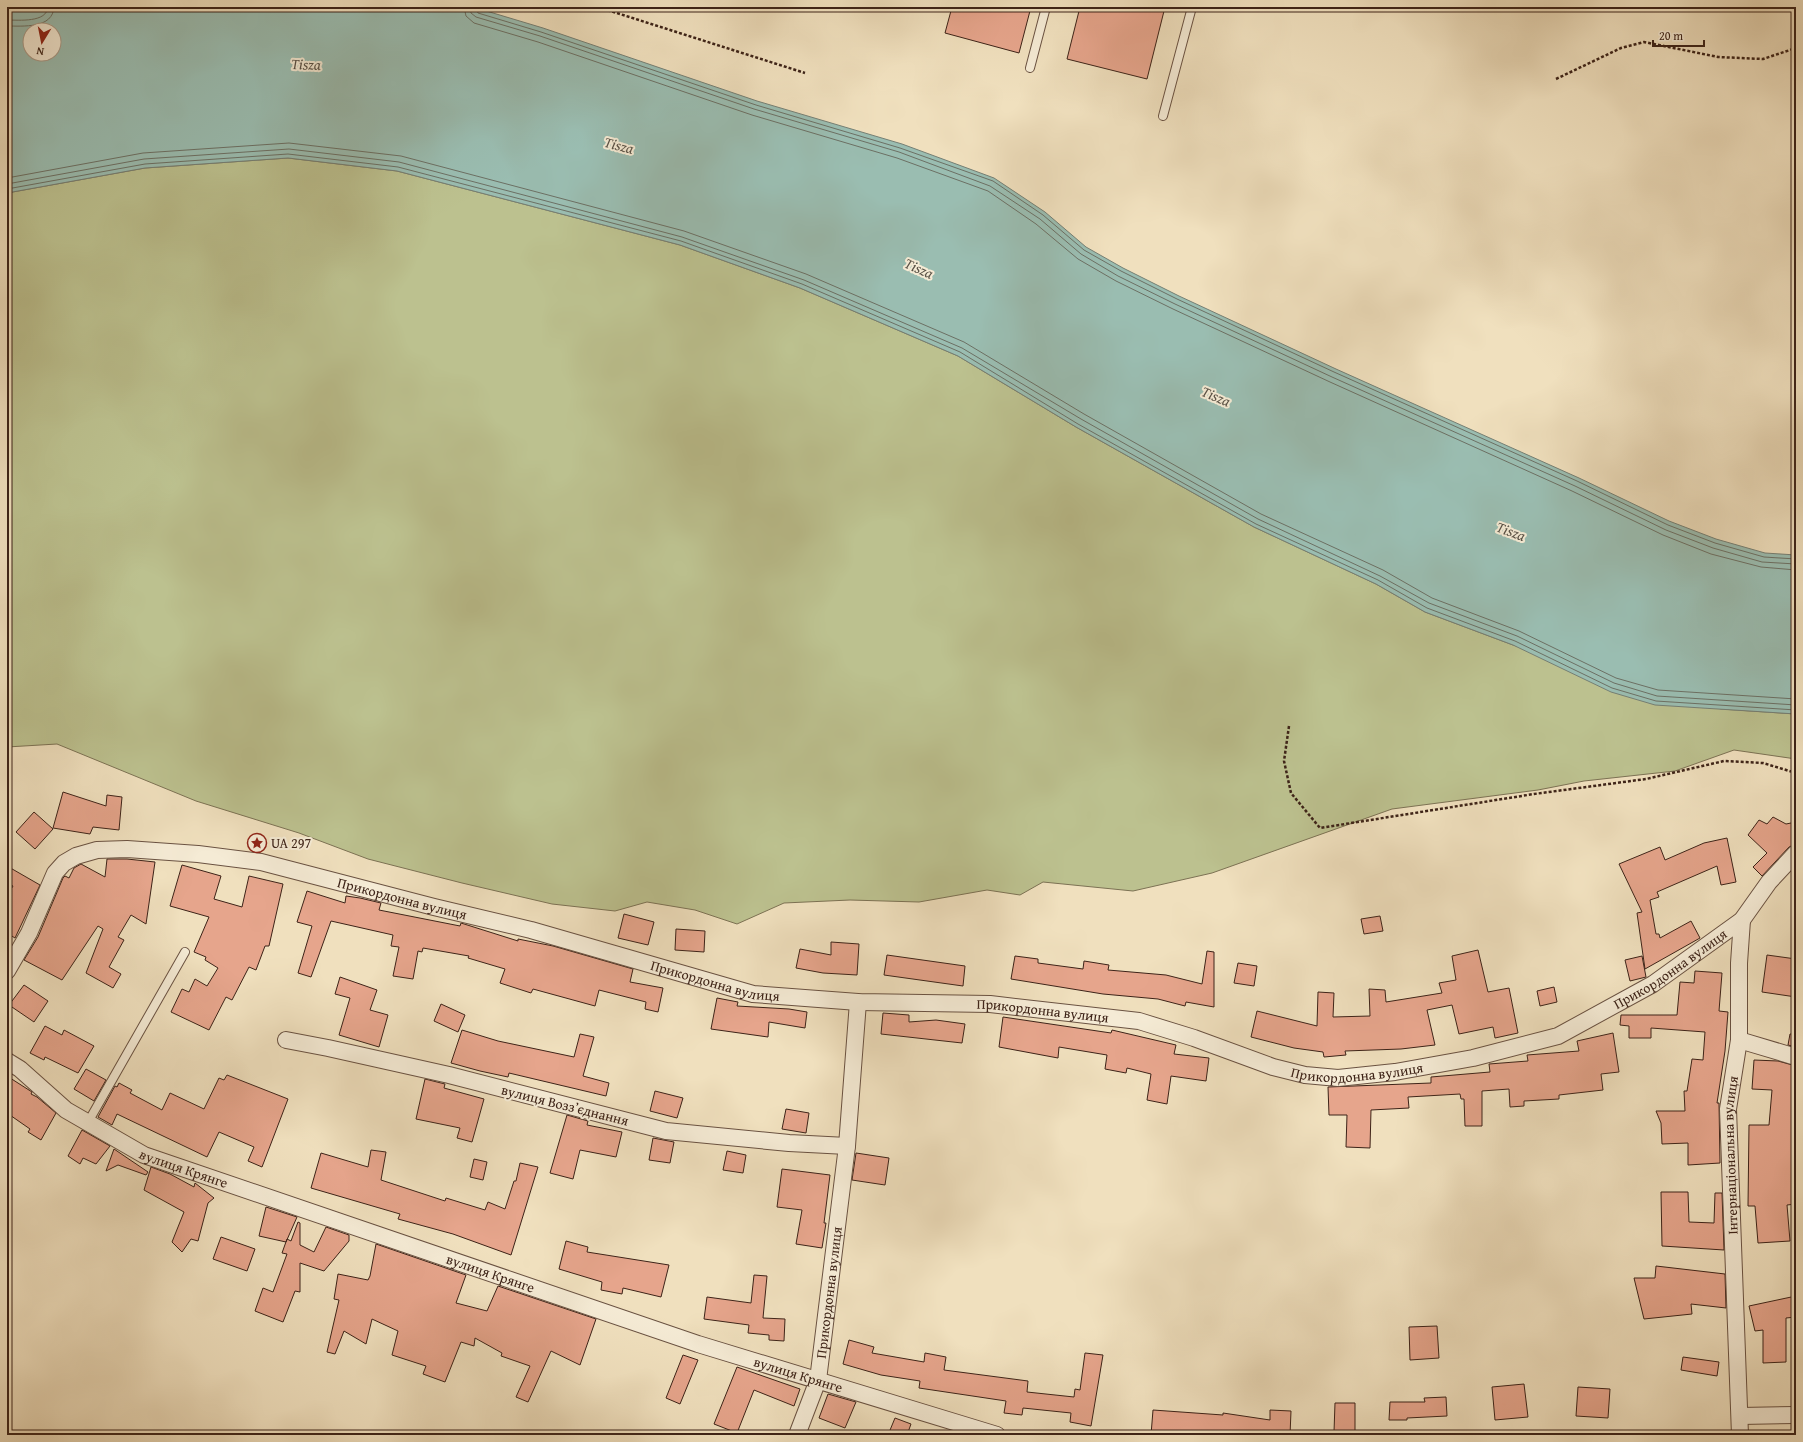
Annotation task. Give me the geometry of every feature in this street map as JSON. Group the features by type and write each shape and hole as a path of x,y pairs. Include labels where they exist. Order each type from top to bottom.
{"street":[{"name":"Прикордонна вулиця","path":"7,971 29,933 55,873 64,863 76,856 97,850 127,849 198,854 261,862 434,907 531,930 754,994 858,1002 990,1004 1139,1021 1194,1038 1273,1067 1305,1075 1338,1078 1395,1072 1473,1058 1558,1036 1653,984 1742,920 1769,882 1796,853"},
{"name":"Інтернаціональна вулиця","path":"1740,1435 1728,1108 1739,1040 1739,963 1742,920"},
{"name":"Прикордонна вулиця","path":"797,1435 818,1380 848,1146 858,1002"},
{"name":"вулиця Воззʼєднання","path":"286,1040 449,1075 666,1130 789,1143 848,1146"},
{"path":"1739,1040 1796,1057"},
{"name":"вулиця Крянге","path":"7,1061 20,1069 66,1110 87,1124 144,1155 698,1344 997,1435"},
{"path":"1740,1416 1796,1415"}],"lane":[{"path":"1030,68 1046,7"},
{"path":"1163,116 1192,7"},
{"path":"87,1124 185,952"}],"path":[{"path":"598,7 805,73"},
{"path":"1556,79 1621,48 1644,42 1718,57 1763,59 1796,48"},
{"path":"1289,726 1284,761 1291,793 1320,828 1534,794 1646,779 1724,761 1763,763 1796,773"}],"green space":[{"path":"288,158 397,171 680,245 800,288 958,356 1076,427 1254,527 1376,584 1425,612 1513,645 1721,709 1796,714 1796,759 1734,750 1675,771 1584,781 1538,790 1392,809 1212,873 1133,891 1043,882 1020,895 987,890 919,902 850,900 784,903 737,924 695,910 647,902 615,911 552,904 462,883 368,859 299,833 196,801 57,744 7,747 7,193 145,168"}],"water":[{"name":"Tisza","path":"70,7 473,7 543,28 757,101 902,144 994,178 1045,212 1086,247 1123,268 1179,296 1336,369 1579,478 1669,521 1716,539 1765,553 1796,555 1796,714 1655,705 1611,692 1513,645 1425,612 1376,584 1254,527 1076,427 958,356 800,288 680,245 397,171 288,158 145,168 7,193 7,11"}],"building":[{"path":"952,7 1031,7 1019,53 945,33"},
{"path":"1080,7 1165,7 1147,79 1067,59"},
{"path":"63,792 106,806 107,795 122,797 119,830 93,827 90,834 53,828"},
{"path":"34,812 53,829 35,849 16,832"},
{"path":"1773,817 1786,824 1796,822 1796,844 1789,847 1762,876 1753,867 1767,853 1748,835 1759,820 1767,824"},
{"path":"1727,838 1736,882 1721,885 1717,866 1657,892 1659,897 1650,900 1656,934 1659,934 1660,938 1691,921 1700,938 1645,969 1637,913 1642,912 1619,864 1660,847 1665,860 1704,843"},
{"path":"107,859 127,859 155,862 146,924 131,915 118,937 124,940 109,967 121,974 113,988 86,973 103,929 98,926 62,980 24,960 38,937 63,878 65,876 69,878 74,868 81,864 105,877"},
{"path":"182,865 221,876 214,899 242,907 249,876 283,884 269,946 265,946 256,970 249,967 232,1000 226,997 209,1030 171,1012 182,989 189,992 195,979 207,986 218,968 205,960 206,957 194,952 209,917 170,906"},
{"path":"7,866 40,885 15,938 7,933 7,896 13,886 7,883"},
{"path":"307,891 345,903 346,896 381,903 379,910 460,926 461,923 518,941 518,939 553,946 633,969 630,982 663,988 658,1012 645,1009 646,1002 599,990 595,1006 533,989 531,993 500,983 505,969 468,958 469,956 423,948 422,952 418,951 413,979 393,976 399,947 391,946 393,935 331,921 311,977 298,973 312,926 297,922"},
{"path":"624,914 654,922 648,945 618,938"},
{"path":"1380,916 1383,931 1364,934 1361,919"},
{"path":"676,929 705,931 704,952 675,950"},
{"path":"831,942 859,944 857,975 823,973 796,968 800,949 831,955"},
{"path":"1478,950 1488,992 1509,988 1518,1033 1495,1038 1493,1027 1459,1034 1452,1005 1427,1010 1435,1045 1401,1049 1345,1051 1346,1055 1324,1057 1323,1052 1294,1048 1251,1037 1257,1011 1317,1026 1318,992 1334,993 1333,1017 1370,1016 1369,989 1385,990 1386,1002 1442,993 1439,983 1456,980 1452,956"},
{"path":"1207,951 1214,952 1214,1007 1186,1002 1185,1006 1158,999 1103,994 1011,979 1015,956 1038,959 1038,963 1083,969 1084,961 1109,965 1108,970 1166,975 1202,984"},
{"path":"887,955 965,966 963,986 884,975"},
{"path":"1767,955 1796,959 1796,997 1762,992"},
{"path":"1642,956 1646,977 1630,981 1625,960"},
{"path":"1238,963 1257,966 1254,986 1234,983"},
{"path":"1695,971 1722,973 1719,1011 1728,1012 1725,1051 1717,1103 1719,1103 1720,1163 1688,1165 1688,1143 1662,1144 1661,1123 1656,1111 1685,1111 1684,1091 1687,1091 1692,1059 1703,1060 1705,1032 1651,1028 1651,1038 1629,1038 1629,1026 1620,1025 1621,1015 1677,1015 1680,982 1694,983"},
{"path":"340,977 377,990 370,1010 388,1015 379,1047 339,1035 350,998 335,994"},
{"path":"24,985 48,1001 34,1022 9,1005"},
{"path":"1554,987 1557,1002 1540,1006 1537,991"},
{"path":"717,998 738,1002 737,1006 789,1009 807,1012 805,1028 769,1022 768,1037 711,1029"},
{"path":"441,1004 465,1015 458,1032 434,1021"},
{"path":"883,1013 909,1015 909,1022 936,1020 965,1024 962,1043 881,1034"},
{"path":"1003,1017 1111,1033 1112,1030 1176,1045 1174,1054 1209,1058 1206,1081 1171,1076 1167,1104 1147,1100 1151,1074 1127,1068 1126,1073 1105,1069 1107,1055 1059,1047 1058,1058 999,1047"},
{"path":"45,1026 62,1035 64,1030 94,1046 78,1073 45,1057 44,1060 30,1053"},
{"path":"462,1030 498,1041 574,1057 580,1034 594,1037 583,1076 609,1083 606,1096 509,1073 508,1077 451,1063"},
{"path":"1613,1033 1619,1072 1601,1074 1603,1090 1559,1095 1559,1099 1524,1101 1524,1106 1510,1107 1509,1089 1482,1091 1482,1126 1465,1126 1464,1099 1461,1099 1460,1094 1408,1097 1409,1108 1371,1110 1370,1148 1346,1147 1347,1115 1329,1115 1328,1087 1431,1083 1431,1077 1490,1072 1489,1064 1528,1061 1527,1055 1579,1051 1577,1041"},
{"path":"1790,1034 1796,1034 1796,1047 1788,1045"},
{"path":"1754,1060 1778,1061 1796,1066 1796,1204 1787,1205 1790,1241 1758,1243 1755,1206 1748,1206 1749,1125 1769,1125 1772,1090 1752,1089"},
{"path":"86,1069 106,1080 94,1101 74,1089"},
{"path":"227,1075 288,1099 262,1167 248,1161 254,1147 219,1132 207,1157 117,1114 112,1125 98,1117 115,1086 117,1087 119,1083 132,1090 130,1093 162,1110 170,1093 204,1109 219,1078 224,1080"},
{"path":"7,1076 32,1092 31,1094 37,1097 56,1113 41,1140 28,1132 30,1129 7,1113"},
{"path":"425,1079 445,1084 444,1088 484,1099 472,1142 457,1138 460,1128 416,1119"},
{"path":"655,1091 683,1098 677,1118 650,1111"},
{"path":"786,1109 809,1113 806,1133 782,1129"},
{"path":"567,1115 588,1121 587,1125 622,1132 616,1157 580,1150 573,1179 550,1173"},
{"path":"82,1130 110,1146 96,1164 83,1158 80,1164 68,1156"},
{"path":"653,1138 674,1142 670,1163 649,1160"},
{"path":"114,1149 148,1172 146,1175 118,1165 106,1171"},
{"path":"371,1150 386,1152 381,1180 445,1201 446,1198 485,1210 488,1202 505,1209 514,1181 516,1181 520,1163 538,1167 511,1255 453,1234 398,1219 400,1214 311,1188 321,1153 368,1167"},
{"path":"727,1151 746,1155 743,1173 723,1170"},
{"path":"856,1153 889,1158 885,1185 852,1180"},
{"path":"474,1159 487,1162 483,1180 470,1177"},
{"path":"151,1167 170,1174 194,1187 195,1183 214,1198 208,1203 198,1241 191,1239 182,1252 172,1242 184,1212 144,1190"},
{"path":"782,1169 830,1175 824,1223 826,1223 822,1248 796,1244 802,1210 777,1207"},
{"path":"1661,1192 1688,1192 1689,1222 1714,1223 1715,1193 1722,1193 1724,1250 1662,1246"},
{"path":"266,1207 297,1217 286,1242 259,1236"},
{"path":"298,1222 300,1223 300,1245 314,1252 326,1227 349,1235 349,1241 324,1271 300,1263 300,1292 295,1291 283,1322 255,1311 263,1288 273,1292 287,1254 282,1253 287,1239 291,1241"},
{"path":"221,1237 255,1249 247,1271 213,1259"},
{"path":"566,1241 588,1247 587,1252 669,1265 661,1297 623,1288 622,1294 601,1290 602,1282 559,1269"},
{"path":"376,1244 466,1275 456,1303 487,1311 498,1286 596,1319 580,1365 551,1351 528,1402 516,1397 530,1366 501,1356 502,1353 475,1338 474,1346 461,1342 445,1382 423,1374 426,1366 392,1355 398,1331 372,1319 366,1344 344,1331 335,1354 327,1352 339,1300 334,1299 338,1274 368,1280"},
{"path":"1656,1266 1725,1274 1726,1308 1691,1304 1692,1314 1644,1319 1634,1278 1655,1278"},
{"path":"754,1275 767,1276 763,1318 785,1319 784,1341 769,1340 769,1335 748,1333 749,1325 704,1319 707,1297 751,1303"},
{"path":"1796,1296 1796,1317 1786,1318 1786,1362 1763,1363 1763,1330 1755,1331 1749,1306"},
{"path":"1437,1326 1439,1358 1410,1360 1409,1327"},
{"path":"849,1340 874,1347 872,1353 924,1362 925,1353 946,1357 944,1370 1028,1381 1027,1392 1074,1397 1075,1389 1080,1390 1085,1353 1103,1355 1091,1426 1070,1422 1071,1413 1023,1408 1022,1415 1004,1413 1006,1401 919,1388 920,1381 881,1375 843,1364"},
{"path":"683,1355 698,1360 680,1404 666,1398"},
{"path":"1683,1357 1719,1362 1717,1376 1681,1370"},
{"path":"737,1367 800,1389 794,1406 754,1390 737,1433 714,1424"},
{"path":"1524,1384 1528,1417 1495,1420 1492,1387"},
{"path":"1578,1387 1610,1389 1608,1418 1576,1416"},
{"path":"828,1394 856,1402 845,1428 819,1418"},
{"path":"1446,1397 1447,1416 1407,1418 1407,1420 1389,1420 1390,1402 1425,1402 1424,1398"},
{"path":"1335,1403 1355,1403 1355,1433 1334,1432"},
{"path":"1153,1410 1223,1415 1223,1413 1270,1420 1270,1410 1291,1411 1290,1435 1151,1435"},
{"path":"895,1418 911,1424 907,1435 888,1435"}],"place":[{"name":"UA 297","path":"257,843"}]}
